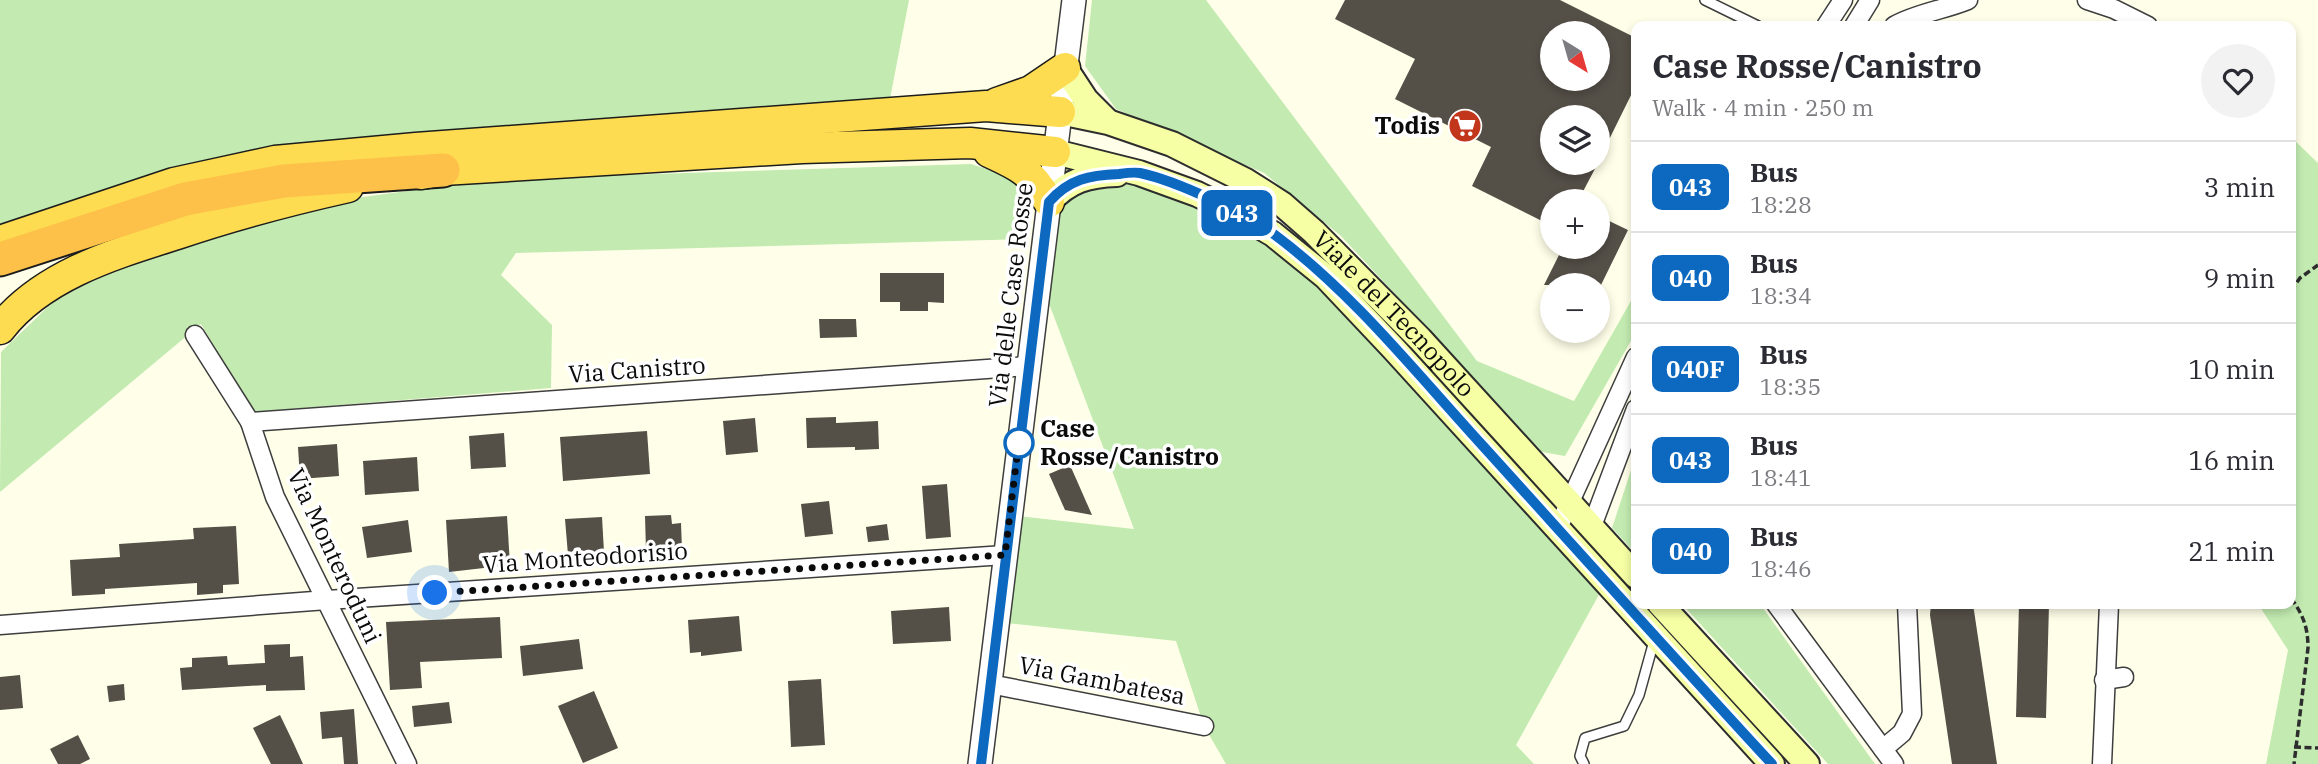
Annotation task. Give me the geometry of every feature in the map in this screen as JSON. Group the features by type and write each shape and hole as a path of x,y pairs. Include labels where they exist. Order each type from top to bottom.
{"highway":[{"path":"986,106 1031,91 1065,68"},
{"path":"0,241 174,183 275,161 986,106 1060,112"},
{"path":"970,143 1020,166 1037,182 1049,202"},
{"path":"0,259 185,199 284,181 802,148 970,143 1055,152"},
{"path":"0,329 20,307 50,285 97,262 156,240 291,200 355,185 443,170"}],"main road":[{"path":"1065,68 1086,100 1108,122"},
{"name":"Viale del Tecnopolo","path":"1060,112 1108,122 1172,144 1246,181 1282,204 1314,232 1420,339 1631,570"},
{"name":"Viale del Tecnopolo","path":"1055,152 1139,173 1197,194 1273,234 1326,277 1558,528 1764,762"},
{"path":"1049,202 1059,191 1081,178 1139,173"},
{"path":"1665,609 1807,764"}],"street":[{"name":"Via delle Case Rosse","path":"981,764 1074,0"},
{"path":"1829,21 1843,0"},
{"path":"1903,21 1968,0"},
{"path":"2087,0 2107,5 2138,21"},
{"path":"1857,21 1870,1"},
{"name":"Via Monteroduni","path":"195,335 250,422 275,497 407,764"},
{"name":"Via Canistro","path":"250,422 1028,366"},
{"path":"1558,528 1631,368"},
{"path":"1592,526 1631,422"},
{"name":"Via Monteodorisio","path":"0,625 327,600 1005,555"},
{"path":"1780,609 1894,764"},
{"path":"1883,749 1902,733 1912,714 1907,609"},
{"path":"2102,764 2109,609"},
{"path":"2104,680 2124,677"},
{"name":"Via Gambatesa","path":"990,684 1204,726"}],"lane":[{"path":"1705,0 1748,21"},
{"path":"1584,764 1580,756 1585,738 1624,726 1639,695 1655,636"}],"path":[{"path":"2296,284 2318,265"},
{"path":"2294,764 2308,648 2308,630 2296,606"},
{"path":"2294,747 2318,748"}],"green space":[{"path":"0,0 909,0 889,104 0,229"},
{"path":"1092,0 1206,0 1477,361 1574,401 1607,343 1610,343 1610,338 1631,301 1631,341 1565,456 1542,452 1341,236 1264,173 1116,109 1085,66"},
{"path":"2296,142 2318,163 2318,764 2266,764 2288,650 2261,609 2296,609"},
{"path":"1055,152 1273,234 1606,582 1516,745 1534,764 1226,764 1204,726 1176,641 997,622 1010,515 1134,529 1039,277"},
{"path":"971,164 1014,178 1031,201 1029,239 516,253 501,275 552,325 551,388 253,412 201,324 0,492 1,352 59,296 120,267 325,202 497,179"},
{"path":"1631,470 1631,549 1612,528"},
{"path":"1687,609 1764,609 1875,764 1828,764"}],"building":[{"path":"1345,0 1560,0 1602,21 1540,21 1540,91 1610,91 1610,25 1631,36 1631,95 1610,138 1610,105 1540,105 1540,175 1592,175 1584,189 1540,189 1540,220 1472,186 1491,147 1395,99 1415,59 1335,19"},
{"path":"1610,221 1628,230 1607,273 1550,273 1557,259 1610,259"},
{"path":"880,273 944,273 944,303 928,302 928,311 900,311 900,302 880,302"},
{"path":"819,319 856,319 857,337 820,338"},
{"path":"836,417 836,423 878,421 879,449 807,448 806,418"},
{"path":"755,418 758,452 726,455 723,421"},
{"path":"647,431 650,474 563,481 560,437"},
{"path":"504,433 506,467 471,469 469,436"},
{"path":"337,444 339,476 300,479 298,447"},
{"path":"417,457 419,491 365,495 363,461"},
{"path":"1070,465 1092,515 1065,510 1049,474"},
{"path":"947,484 951,537 926,539 922,486"},
{"path":"829,501 833,534 805,537 801,504"},
{"path":"671,515 672,524 681,523 682,550 646,551 645,516"},
{"path":"507,516 510,565 449,572 446,520"},
{"path":"602,517 604,552 568,555 565,519"},
{"path":"408,520 412,552 367,558 362,527"},
{"path":"887,524 889,540 868,542 866,527"},
{"path":"236,526 239,584 223,585 223,593 197,595 197,583 105,589 105,594 72,596 70,560 120,557 119,544 194,539 193,528"},
{"path":"949,607 951,641 893,644 891,611"},
{"path":"1931,609 1974,609 1997,764 1952,764"},
{"path":"2019,609 2049,609 2046,718 2016,717"},
{"path":"739,616 742,651 701,656 701,652 690,653 688,620"},
{"path":"500,617 502,658 420,662 422,688 390,690 386,622"},
{"path":"579,639 583,669 523,676 520,646"},
{"path":"290,644 290,657 303,656 305,690 266,691 266,685 182,690 180,668 192,667 192,658 227,656 228,665 265,663 264,645"},
{"path":"20,675 23,708 0,710 0,677"},
{"path":"821,679 825,745 791,747 788,681"},
{"path":"124,684 125,700 109,702 107,686"},
{"path":"594,691 618,748 583,763 558,706"},
{"path":"449,702 452,723 414,727 412,706"},
{"path":"354,709 358,764 344,764 342,737 322,739 320,712"},
{"path":"280,715 303,764 271,764 253,728"},
{"path":"78,735 90,759 80,764 58,764 50,749"}],"bus line":[{"name":"043","path":"981,764 1049,202 1059,191 1081,178 1139,173 1197,194 1242,216 1273,234 1326,277 1772,764"}],"place":[{"name":"Todis","path":"1465,126"},
{"name":"Case Rosse/Canistro","path":"1019,443"}],"route":[{"path":"435,593 1005,555 1019,440 1019,443"}]}
